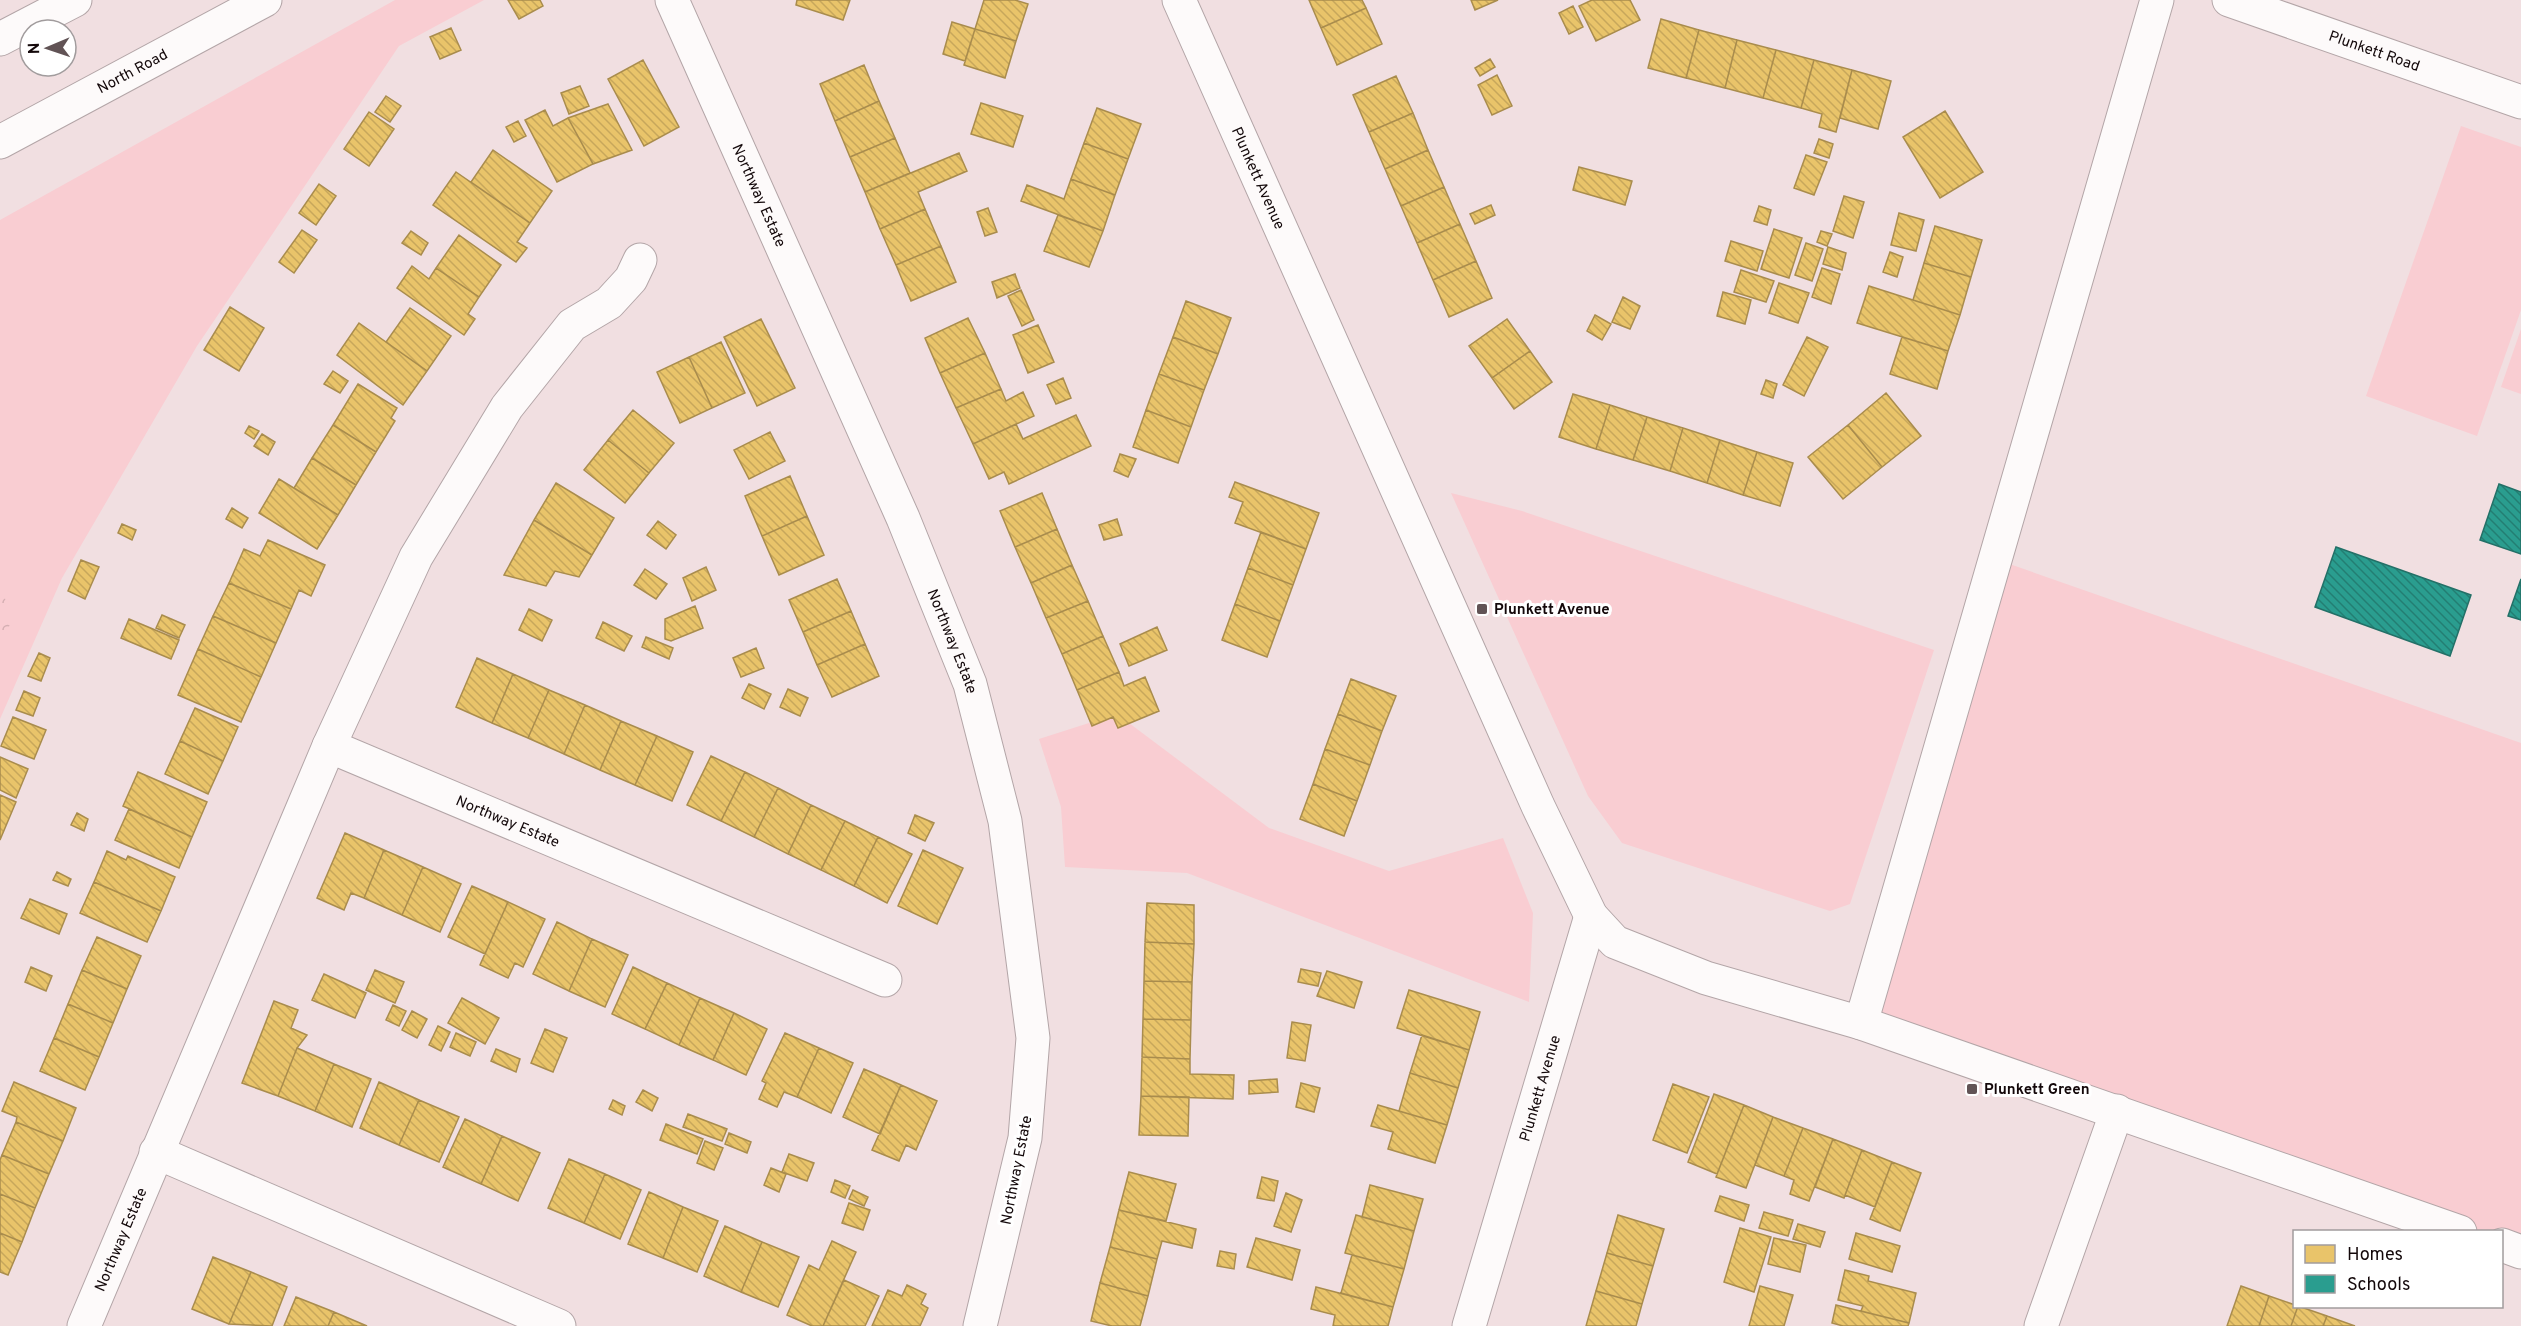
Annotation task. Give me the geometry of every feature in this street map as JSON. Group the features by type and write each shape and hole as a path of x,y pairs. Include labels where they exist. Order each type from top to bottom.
{"street":[{"path":"0,39 75,0"},
{"name":"North Road","path":"0,142 265,0"},
{"name":"Northway Estate","path":"672,0 903,518 970,684 1005,821 1033,1038 1025,1138 980,1326"},
{"name":"Plunkett Avenue","path":"1179,0 1538,806 1591,916 1468,1326"},
{"path":"1861,1023 2157,0"},
{"name":"Plunkett Road","path":"2229,0 2521,102"},
{"name":"Northway Estate","path":"84,1326 329,746 416,557 507,407 572,326 609,303 631,279 640,260"},
{"name":"Northway Estate","path":"329,746 885,980"},
{"path":"1591,916 1615,942 1706,978 1861,1023 2454,1230"},
{"path":"2041,1326 2117,1111"},
{"path":"156,1152 559,1326"},
{"path":"2503,1245 2521,1252"}],"green space":[{"path":"395,0 484,0 399,46 197,346 62,578 0,719 0,220"},
{"path":"2461,126 2521,147 2521,310 2477,436 2366,396"},
{"path":"2521,329 2521,394 2501,387"},
{"path":"1451,493 1522,511 1934,650 1850,904 1830,911 1622,843 1588,796"},
{"path":"1998,560 2521,743 2521,1249 2503,1233 2503,1230 2467,1230 1863,1022"},
{"path":"0,572 10,624 0,650"},
{"path":"1117,714 1269,828 1389,871 1503,838 1533,913 1529,1002 1187,873 1065,867 1061,807 1039,739"}],"building: Homes":[{"path":"508,0 540,0 543,6 519,19"},
{"path":"797,0 850,0 843,20 796,5"},
{"path":"984,0 1015,0 1028,4 1016,41 975,29"},
{"path":"1309,0 1362,0 1366,8 1321,28"},
{"path":"1471,0 1498,0 1475,10"},
{"path":"1592,0 1630,0 1640,20 1596,41 1579,6"},
{"path":"1573,6 1583,27 1569,34 1559,13"},
{"path":"1366,8 1382,44 1337,65 1321,28"},
{"path":"1661,19 1699,30 1686,78 1648,68"},
{"path":"952,22 975,29 965,61 943,54"},
{"path":"451,28 461,50 440,59 430,37"},
{"path":"975,29 1016,41 1005,78 964,65"},
{"path":"1699,30 1737,40 1725,88 1686,78"},
{"path":"1737,40 1776,50 1763,98 1725,88"},
{"path":"1776,50 1814,60 1801,108 1763,98"},
{"path":"1490,59 1495,67 1480,76 1475,68"},
{"path":"643,60 679,127 644,146 608,79"},
{"path":"1814,60 1852,70 1836,132 1819,127 1822,114 1801,108"},
{"path":"864,65 879,101 835,121 820,84"},
{"path":"1852,70 1891,81 1878,129 1840,118"},
{"path":"1497,75 1512,106 1492,115 1478,85"},
{"path":"1396,76 1413,113 1369,132 1353,95"},
{"path":"580,86 589,106 569,114 561,93"},
{"path":"386,96 401,106 390,122 375,112"},
{"path":"879,101 895,138 850,157 835,121"},
{"path":"981,103 1023,116 1013,147 971,134"},
{"path":"608,104 632,150 593,164 568,118"},
{"path":"1097,108 1141,124 1128,159 1084,143"},
{"path":"545,110 553,126 568,118 593,164 557,182 525,120"},
{"path":"1945,111 1983,172 1940,198 1903,137"},
{"path":"369,112 394,129 369,166 344,149"},
{"path":"1413,113 1428,150 1385,169 1369,132"},
{"path":"518,121 526,136 514,142 506,127"},
{"path":"895,138 910,173 865,192 850,157"},
{"path":"1819,139 1833,144 1829,158 1814,153"},
{"path":"1084,143 1128,159 1115,195 1071,179"},
{"path":"493,150 552,191 530,223 471,182"},
{"path":"1428,150 1444,187 1401,206 1385,169"},
{"path":"959,153 967,171 918,192 925,209 880,229 865,192"},
{"path":"1806,155 1827,162 1814,195 1794,188"},
{"path":"1579,167 1632,181 1625,205 1573,190"},
{"path":"456,172 530,223 517,242 527,248 516,262 433,205"},
{"path":"1071,179 1115,195 1103,231 1021,201 1027,185 1064,199"},
{"path":"319,184 336,196 316,225 299,213"},
{"path":"1444,187 1460,224 1417,243 1401,206"},
{"path":"1844,196 1864,202 1853,238 1833,231"},
{"path":"1491,205 1495,215 1475,224 1470,214"},
{"path":"1759,206 1771,210 1767,225 1754,221"},
{"path":"988,208 997,232 985,236 977,212"},
{"path":"925,209 941,246 896,265 880,229"},
{"path":"1899,213 1924,220 1916,251 1891,245"},
{"path":"1058,215 1103,231 1089,267 1044,251"},
{"path":"1460,224 1476,261 1433,280 1417,243"},
{"path":"1935,226 1982,240 1971,277 1924,263"},
{"path":"1774,229 1802,238 1789,278 1761,269"},
{"path":"302,230 317,240 294,273 279,262"},
{"path":"411,231 428,243 421,255 402,243"},
{"path":"1821,231 1832,234 1827,246 1817,242"},
{"path":"459,235 501,265 479,297 436,268"},
{"path":"1731,241 1763,251 1757,271 1725,261"},
{"path":"1806,243 1823,249 1812,281 1795,275"},
{"path":"941,246 956,282 911,301 896,265"},
{"path":"1828,247 1846,253 1842,270 1823,264"},
{"path":"1890,252 1903,257 1897,277 1883,272"},
{"path":"1476,261 1492,298 1449,317 1433,280"},
{"path":"1924,263 1971,277 1960,315 1913,300"},
{"path":"412,266 429,279 436,268 479,297 468,314 475,319 464,335 397,288"},
{"path":"1822,268 1840,274 1831,304 1812,297"},
{"path":"1741,270 1774,281 1766,302 1734,292"},
{"path":"1015,274 1020,288 997,298 992,282"},
{"path":"1779,283 1809,293 1798,323 1769,313"},
{"path":"1869,286 1960,315 1948,351 1857,323"},
{"path":"1021,290 1034,320 1022,326 1008,296"},
{"path":"1723,292 1751,300 1745,324 1717,316"},
{"path":"1623,297 1640,306 1630,329 1612,322"},
{"path":"1186,301 1231,318 1218,354 1173,337"},
{"path":"230,307 264,328 239,371 204,350"},
{"path":"410,308 451,336 427,371 386,342"},
{"path":"1595,315 1611,324 1602,340 1587,331"},
{"path":"968,318 985,353 940,373 925,338"},
{"path":"761,319 795,388 757,406 724,337"},
{"path":"1507,319 1530,351 1492,378 1469,346"},
{"path":"359,323 427,371 403,405 337,355"},
{"path":"1038,325 1054,362 1028,373 1013,335"},
{"path":"1173,337 1218,354 1204,390 1159,374"},
{"path":"1807,337 1828,347 1804,396 1783,385"},
{"path":"1902,337 1948,351 1937,389 1890,374"},
{"path":"721,342 745,393 712,408 689,357"},
{"path":"1530,351 1552,382 1514,409 1492,378"},
{"path":"985,353 1001,389 956,408 940,373"},
{"path":"689,357 712,408 680,423 657,372"},
{"path":"333,371 348,381 340,393 324,384"},
{"path":"1159,374 1204,390 1191,427 1146,410"},
{"path":"1063,378 1071,398 1056,404 1047,385"},
{"path":"1766,380 1777,384 1773,398 1761,394"},
{"path":"358,384 397,408 391,418 395,421 376,452 333,425"},
{"path":"1001,389 1006,401 1023,392 1034,416 973,444 956,408"},
{"path":"1886,393 1921,436 1882,467 1848,425"},
{"path":"1573,394 1610,405 1596,449 1559,437"},
{"path":"1610,405 1647,417 1633,460 1596,449"},
{"path":"633,410 674,443 649,473 608,440"},
{"path":"1146,410 1191,427 1178,463 1133,447"},
{"path":"1076,415 1091,446 1009,484 1004,472 989,479 973,444 1016,424 1023,439"},
{"path":"1647,417 1683,428 1670,471 1633,460"},
{"path":"333,425 376,452 356,485 312,458"},
{"path":"1848,425 1882,467 1843,499 1808,457"},
{"path":"249,426 259,431 254,439 245,433"},
{"path":"1683,428 1720,440 1707,483 1670,471"},
{"path":"770,432 785,461 749,479 734,450"},
{"path":"262,434 275,442 268,455 254,446"},
{"path":"608,440 649,473 625,503 584,470"},
{"path":"1720,440 1757,452 1743,495 1707,483"},
{"path":"1757,452 1793,463 1780,506 1743,495"},
{"path":"1120,454 1136,459 1128,477 1114,471"},
{"path":"312,458 356,485 338,515 294,488"},
{"path":"790,476 807,516 762,536 745,496"},
{"path":"279,479 338,515 317,549 259,513"},
{"path":"1235,482 1319,513 1306,549 1235,523 1243,502 1229,497"},
{"path":"556,483 614,518 592,555 534,520"},
{"path":"1042,493 1057,529 1015,547 1000,511"},
{"path":"232,508 248,518 242,528 226,519"},
{"path":"807,516 824,555 779,575 762,536"},
{"path":"1117,519 1122,535 1104,540 1099,525"},
{"path":"534,520 592,555 579,577 555,571 546,586 504,575"},
{"path":"658,521 676,535 666,549 647,535"},
{"path":"122,524 136,530 132,540 118,533"},
{"path":"1057,529 1072,565 1031,583 1015,547"},
{"path":"1261,532 1306,549 1293,585 1248,568"},
{"path":"268,540 325,565 311,596 299,590 291,609 229,583 244,549 260,556"},
{"path":"81,560 99,567 85,599 68,591"},
{"path":"1072,565 1088,601 1046,618 1031,583"},
{"path":"706,567 716,590 692,601 683,578"},
{"path":"1248,568 1293,585 1280,621 1235,604"},
{"path":"645,569 667,584 656,599 634,585"},
{"path":"837,579 851,611 803,632 789,600"},
{"path":"229,583 291,609 276,643 213,616"},
{"path":"1088,601 1103,636 1062,654 1046,618"},
{"path":"1235,604 1280,621 1267,657 1222,640"},
{"path":"695,606 703,628 671,641 665,639 665,619"},
{"path":"529,609 552,620 542,641 519,630"},
{"path":"851,611 865,644 817,665 803,632"},
{"path":"162,615 185,625 179,638 156,628"},
{"path":"213,616 276,643 261,677 198,649"},
{"path":"129,619 179,640 171,659 121,638"},
{"path":"603,622 632,636 624,651 596,638"},
{"path":"1157,627 1167,650 1129,666 1120,644"},
{"path":"1103,636 1119,672 1077,690 1062,654"},
{"path":"646,637 673,648 669,659 642,647"},
{"path":"865,644 879,676 832,697 817,665"},
{"path":"756,648 764,668 741,677 733,658"},
{"path":"198,649 261,677 241,722 178,695"},
{"path":"39,653 50,658 41,681 28,676"},
{"path":"477,658 513,674 492,723 456,707"},
{"path":"1119,672 1124,686 1145,677 1159,711 1118,728 1113,717 1092,726 1077,690"},
{"path":"513,674 549,690 528,738 492,723"},
{"path":"1351,679 1396,696 1382,731 1338,714"},
{"path":"749,684 771,694 764,709 742,698"},
{"path":"788,689 808,698 800,716 780,707"},
{"path":"549,690 585,705 564,754 528,738"},
{"path":"24,691 40,698 33,716 16,710"},
{"path":"585,705 621,721 600,770 564,754"},
{"path":"195,708 238,727 223,761 180,741"},
{"path":"1338,714 1382,731 1370,765 1325,749"},
{"path":"13,717 46,730 34,759 1,746"},
{"path":"621,721 657,736 635,785 600,770"},
{"path":"657,736 693,752 672,801 635,785"},
{"path":"180,741 223,761 208,794 165,774"},
{"path":"1325,749 1370,765 1357,801 1313,784"},
{"path":"711,756 745,772 721,821 687,805"},
{"path":"0,757 28,769 16,798 0,790"},
{"path":"138,772 207,802 192,837 123,806"},
{"path":"745,772 778,788 754,837 721,821"},
{"path":"1313,784 1357,801 1344,836 1300,819"},
{"path":"778,788 811,805 788,854 754,837"},
{"path":"0,795 16,802 0,840"},
{"path":"811,805 845,821 821,870 788,854"},
{"path":"129,809 192,837 179,868 115,840"},
{"path":"77,813 88,819 84,831 71,825"},
{"path":"915,815 934,823 925,841 908,833"},
{"path":"845,821 878,837 854,886 821,870"},
{"path":"345,833 384,850 364,898 351,893 344,910 317,898"},
{"path":"878,837 912,854 887,903 854,886"},
{"path":"384,850 423,867 402,915 364,898"},
{"path":"923,850 963,868 937,924 898,906"},
{"path":"107,851 126,860 128,856 175,877 161,911 94,882"},
{"path":"423,867 461,884 440,932 402,915"},
{"path":"57,872 71,879 68,886 53,880"},
{"path":"94,882 161,911 147,942 80,913"},
{"path":"472,886 508,902 485,954 448,937"},
{"path":"30,899 67,914 59,934 21,918"},
{"path":"508,902 545,919 523,967 515,963 508,978 480,965"},
{"path":"1147,903 1194,905 1194,944 1145,942"},
{"path":"557,922 592,939 569,991 533,974"},
{"path":"97,937 141,956 127,989 82,970"},
{"path":"592,939 628,955 605,1007 569,991"},
{"path":"1145,942 1194,944 1192,982 1144,981"},
{"path":"31,967 52,976 46,991 25,982"},
{"path":"633,967 667,983 645,1029 612,1014"},
{"path":"1301,969 1321,973 1318,986 1298,982"},
{"path":"82,970 127,989 113,1023 68,1004"},
{"path":"375,970 404,982 395,1003 366,990"},
{"path":"1327,971 1362,982 1354,1008 1317,996"},
{"path":"324,974 366,993 355,1018 312,1000"},
{"path":"1144,981 1192,982 1191,1020 1143,1019"},
{"path":"667,983 700,998 679,1045 645,1029"},
{"path":"1409,990 1480,1012 1469,1050 1397,1028"},
{"path":"462,998 499,1018 485,1044 448,1023"},
{"path":"700,998 734,1013 713,1060 679,1045"},
{"path":"274,1001 298,1010 291,1028 307,1035 297,1048 278,1096 242,1083"},
{"path":"68,1004 113,1023 99,1057 54,1038"},
{"path":"393,1005 406,1011 399,1026 386,1020"},
{"path":"412,1011 427,1019 417,1038 402,1030"},
{"path":"734,1013 767,1029 746,1075 713,1060"},
{"path":"1143,1019 1191,1020 1190,1059 1142,1057"},
{"path":"1292,1022 1311,1025 1305,1061 1287,1058"},
{"path":"438,1026 450,1032 441,1051 429,1045"},
{"path":"545,1029 567,1038 553,1072 531,1063"},
{"path":"456,1033 476,1042 470,1056 450,1047"},
{"path":"785,1033 819,1048 797,1097 784,1092 777,1107 759,1099 766,1083 762,1081"},
{"path":"1422,1035 1469,1050 1458,1088 1410,1073"},
{"path":"54,1038 99,1057 85,1090 40,1071"},
{"path":"297,1048 334,1064 315,1111 278,1096"},
{"path":"819,1048 853,1063 831,1113 797,1097"},
{"path":"496,1049 520,1059 516,1072 491,1061"},
{"path":"1142,1057 1190,1059 1190,1074 1234,1075 1233,1099 1141,1096"},
{"path":"334,1064 371,1079 352,1127 315,1111"},
{"path":"864,1069 901,1085 880,1134 843,1117"},
{"path":"1410,1073 1458,1088 1447,1125 1399,1111"},
{"path":"1277,1079 1278,1092 1249,1094 1249,1081"},
{"path":"14,1082 76,1108 63,1141 16,1122 17,1117 2,1111"},
{"path":"379,1082 419,1100 399,1145 360,1128"},
{"path":"1301,1083 1320,1088 1314,1112 1296,1107"},
{"path":"1673,1084 1709,1097 1687,1153 1653,1140"},
{"path":"901,1085 937,1101 916,1150 906,1145 899,1161 872,1150"},
{"path":"643,1090 658,1098 652,1111 636,1102"},
{"path":"1714,1094 1744,1105 1717,1174 1688,1162"},
{"path":"1141,1096 1189,1097 1188,1136 1139,1135"},
{"path":"419,1100 459,1117 439,1162 399,1145"},
{"path":"613,1100 625,1106 622,1115 609,1109"},
{"path":"1378,1105 1447,1125 1435,1163 1388,1149 1393,1132 1371,1126"},
{"path":"1744,1105 1773,1117 1746,1188 1716,1177"},
{"path":"688,1114 727,1129 722,1141 683,1127"},
{"path":"1773,1117 1803,1128 1784,1176 1755,1165"},
{"path":"465,1119 502,1136 481,1184 443,1167"},
{"path":"16,1122 63,1141 49,1174 2,1155"},
{"path":"666,1124 703,1139 697,1154 660,1140"},
{"path":"1803,1128 1833,1139 1809,1201 1790,1194 1794,1180 1784,1176"},
{"path":"729,1133 751,1142 747,1153 725,1144"},
{"path":"502,1136 540,1153 518,1201 481,1184"},
{"path":"1833,1139 1862,1150 1844,1198 1815,1187"},
{"path":"705,1141 723,1148 714,1170 697,1163"},
{"path":"1862,1150 1892,1162 1875,1207 1845,1195"},
{"path":"789,1154 814,1163 807,1181 782,1172"},
{"path":"2,1155 49,1174 35,1208 0,1194"},
{"path":"569,1159 605,1174 584,1223 548,1208"},
{"path":"1892,1162 1921,1173 1900,1231 1870,1219"},
{"path":"771,1168 786,1174 779,1192 764,1185"},
{"path":"1129,1172 1176,1184 1166,1221 1119,1210"},
{"path":"605,1174 641,1190 620,1239 584,1223"},
{"path":"1262,1177 1278,1181 1274,1201 1257,1198"},
{"path":"835,1180 850,1186 845,1198 831,1192"},
{"path":"1370,1185 1423,1199 1414,1231 1362,1217"},
{"path":"853,1190 868,1197 864,1206 849,1199"},
{"path":"649,1192 683,1207 663,1258 628,1244"},
{"path":"1286,1193 1302,1200 1291,1232 1274,1226"},
{"path":"0,1194 35,1208 22,1242 0,1233"},
{"path":"1720,1196 1749,1205 1744,1221 1715,1211"},
{"path":"849,1203 870,1210 863,1230 842,1223"},
{"path":"683,1207 718,1221 697,1272 663,1258"},
{"path":"1119,1210 1196,1229 1192,1248 1162,1241 1157,1259 1110,1247"},
{"path":"1764,1212 1793,1220 1788,1236 1759,1228"},
{"path":"1356,1215 1414,1231 1404,1269 1345,1253"},
{"path":"1618,1215 1664,1229 1653,1266 1607,1253"},
{"path":"1798,1224 1825,1232 1820,1247 1793,1239"},
{"path":"725,1226 762,1242 741,1292 704,1276"},
{"path":"1740,1228 1771,1237 1754,1292 1724,1282"},
{"path":"0,1233 22,1242 8,1275 0,1272"},
{"path":"1856,1233 1900,1246 1892,1272 1849,1259"},
{"path":"1256,1238 1300,1250 1292,1280 1247,1267"},
{"path":"1774,1238 1806,1245 1800,1272 1768,1264"},
{"path":"832,1241 856,1252 823,1326 812,1326 787,1315 809,1265 819,1270"},
{"path":"762,1242 799,1257 778,1307 741,1292"},
{"path":"1110,1247 1157,1259 1148,1296 1100,1283"},
{"path":"1220,1251 1236,1254 1234,1269 1217,1266"},
{"path":"1607,1253 1653,1266 1642,1304 1596,1291"},
{"path":"1352,1255 1404,1269 1393,1307 1341,1293"},
{"path":"213,1257 251,1272 229,1324 192,1309"},
{"path":"1845,1270 1869,1276 1868,1281 1916,1293 1909,1323 1861,1311 1863,1306 1838,1300"},
{"path":"251,1272 287,1287 272,1326 229,1324"},
{"path":"844,1280 879,1296 865,1326 823,1326"},
{"path":"1100,1283 1148,1296 1140,1326 1112,1326 1091,1321"},
{"path":"907,1285 926,1294 921,1304 928,1308 920,1326 872,1326 888,1290 902,1296"},
{"path":"1760,1286 1793,1295 1784,1326 1749,1326"},
{"path":"2241,1286 2269,1296 2259,1326 2227,1326"},
{"path":"1316,1287 1393,1307 1388,1326 1333,1326 1335,1315 1311,1309"},
{"path":"1596,1291 1642,1304 1636,1326 1586,1326"},
{"path":"2269,1296 2297,1308 2291,1326 2259,1326"},
{"path":"296,1297 334,1312 328,1326 284,1326"},
{"path":"1836,1305 1909,1323 1908,1326 1843,1326 1832,1323"},
{"path":"2297,1308 2327,1316 2323,1326 2291,1326"},
{"path":"334,1312 367,1326 328,1326"},
{"path":"2327,1316 2355,1326 2323,1326"}],"building: Schools":[{"path":"2499,484 2521,492 2521,554 2480,540"},
{"path":"2336,547 2471,595 2450,656 2315,607"},
{"path":"2521,579 2521,620 2508,616"}],"place":[{"name":"Plunkett Avenue","path":"1482,609"},
{"name":"Plunkett Green","path":"1972,1089"}]}
